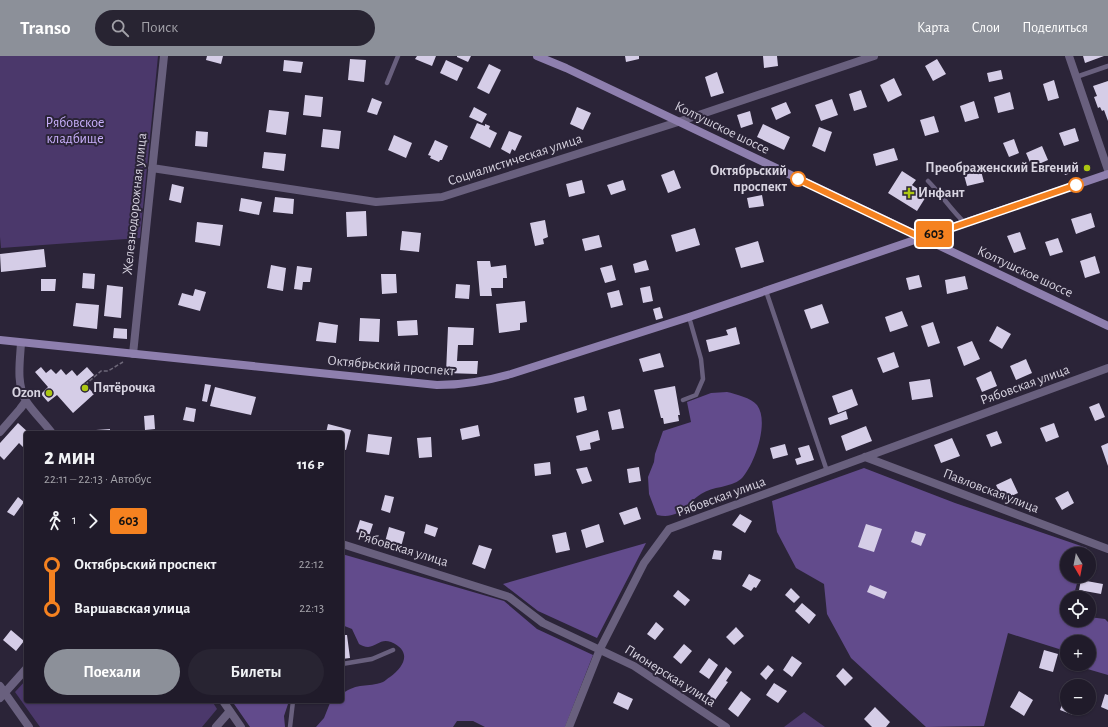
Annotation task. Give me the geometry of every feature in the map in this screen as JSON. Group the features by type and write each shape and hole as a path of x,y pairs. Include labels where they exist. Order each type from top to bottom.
{"street":[{"name":"Железнодорожная улица","path":"133,354 164,56"},
{"name":"Колтушское шоссе","path":"539,56 1108,326"},
{"name":"Социалистическая улица","path":"152,168 376,202 442,197 678,122 874,56"},
{"path":"1069,56 1108,170"},
{"name":"Октябрьский проспект","path":"0,340 437,385 460,385 486,381 511,374 689,317 1108,174"},
{"path":"21,343 19,376 21,389 26,401 50,431"},
{"name":"Рябовская улица","path":"344,545 509,597 544,623 600,650 644,562 670,530 1108,368"},
{"path":"0,432 26,401"},
{"name":"Павловская улица","path":"865,458 1108,549"},
{"path":"569,727 600,650"},
{"name":"Пионерская улица","path":"600,650 634,666 726,727"},
{"path":"24,671 2,692 29,727"},
{"path":"224,703 241,727"},
{"path":"216,727 230,711"}],"lane":[{"path":"387,83 398,56"},
{"path":"1076,77 1108,66"},
{"path":"928,181 947,202 951,210 965,223"},
{"path":"766,290 827,471"},
{"path":"683,400 696,395 703,379 701,359 689,317"},
{"path":"344,664 372,660 393,650"},
{"path":"290,727 293,703"}],"path":[{"path":"85,385 101,370 108,371 126,360"}],"green space":[{"name":"Рябовское кладбище","path":"0,56 158,56 140,238 1,248"},
{"path":"24,682 24,703 213,703 217,709 202,727 40,727 15,692"},
{"path":"804,712 825,727 784,727"}],"shaded area":[{"path":"727,392 751,400 757,405 761,413 762,422 759,444 746,473 737,482 706,491 677,513 665,516 657,515 649,494 648,477 663,431 691,422 687,402 711,393"},
{"path":"864,468 955,503 1084,547 1060,547 1060,583 1077,583 1075,591 1060,591 1060,627 1096,627 1096,618 1105,619 1108,622 1108,675 1094,671 1096,671 1096,635 1060,635 1060,650 1008,633 984,726 926,727 851,658 827,614 824,584 796,568 777,532 772,501"},
{"path":"646,543 597,638 538,611 503,584"},
{"path":"344,555 504,601 537,629 593,655 565,727 485,727 473,721 457,721 453,727 316,727 324,718 330,703 344,703 344,693 353,688 384,682 395,673 404,659 402,650 398,646 388,641 368,647 359,644 352,629 344,626"},
{"path":"233,703 288,703 284,716 285,727 250,727"}],"building":[{"path":"207,56 223,56 221,64 206,60"},
{"path":"417,56 436,56 432,66 415,59"},
{"path":"457,56 471,56 468,62"},
{"path":"625,56 639,56 639,59 626,62"},
{"path":"763,56 777,56 778,66 764,68"},
{"path":"1083,56 1104,56 1085,63"},
{"path":"350,59 366,60 364,82 348,80"},
{"path":"937,59 946,74 933,81 925,66"},
{"path":"284,60 303,62 301,73 283,71"},
{"path":"446,60 463,68 457,81 440,73"},
{"path":"489,64 501,70 489,94 477,88"},
{"path":"1001,70 1003,79 989,82 987,73"},
{"path":"717,72 724,93 711,97 705,77"},
{"path":"894,78 902,95 888,102 880,85"},
{"path":"1054,80 1059,98 1048,101 1043,84"},
{"path":"1108,81 1108,121 1104,110 1102,111 1100,107 1098,108 1094,97 1097,96 1093,86"},
{"path":"861,90 867,107 854,111 849,94"},
{"path":"1010,92 1014,109 998,113 994,97"},
{"path":"305,95 323,97 321,117 303,115"},
{"path":"372,98 382,102 377,115 367,112"},
{"path":"832,99 838,115 821,121 815,105"},
{"path":"974,101 979,118 965,122 960,106"},
{"path":"786,102 791,113 776,120 771,108"},
{"path":"474,107 487,114 482,123 469,117"},
{"path":"577,107 591,113 583,130 570,124"},
{"path":"269,110 289,112 286,135 266,132"},
{"path":"750,111 753,124 741,128 737,115"},
{"path":"934,116 939,132 925,136 920,120"},
{"path":"477,123 490,126 489,129 497,133 490,148 470,138"},
{"path":"763,124 790,137 784,150 757,137"},
{"path":"819,127 832,132 825,152 812,146"},
{"path":"1075,128 1079,141 1064,146 1059,133"},
{"path":"323,129 341,131 339,149 321,147"},
{"path":"196,131 208,132 207,147 195,146"},
{"path":"509,131 522,136 515,151 512,149 510,154 501,149"},
{"path":"394,135 412,143 406,158 388,150"},
{"path":"1014,139 1019,153 1009,157 1003,143"},
{"path":"435,140 448,146 442,160 439,162 430,158 431,156 428,155"},
{"path":"1042,146 1048,160 1032,167 1026,153"},
{"path":"894,148 898,160 876,166 873,154"},
{"path":"264,152 286,154 284,171 262,168"},
{"path":"1075,166 1077,171 1065,175 1063,170"},
{"path":"674,170 681,188 668,193 661,175"},
{"path":"902,171 916,180 912,185 927,195 917,211 888,193"},
{"path":"981,171 984,182 967,186 964,175"},
{"path":"582,180 585,193 569,197 566,184"},
{"path":"623,180 626,190 611,195 607,185"},
{"path":"172,184 184,187 181,203 169,200"},
{"path":"762,195 764,206 749,208 747,198"},
{"path":"275,197 294,199 293,214 273,212"},
{"path":"241,198 262,202 259,215 239,211"},
{"path":"366,211 367,236 347,237 346,212"},
{"path":"1091,213 1095,227 1076,234 1071,219"},
{"path":"545,220 548,237 543,239 544,244 535,246 530,223"},
{"path":"197,222 223,225 220,246 195,242"},
{"path":"695,228 700,245 676,252 671,235"},
{"path":"402,231 421,233 419,252 400,250"},
{"path":"1020,232 1026,249 1014,253 1007,236"},
{"path":"599,235 602,247 585,251 582,239"},
{"path":"1058,238 1063,252 1050,256 1045,242"},
{"path":"758,241 764,262 741,268 735,248"},
{"path":"44,249 46,267 1,272 0,254"},
{"path":"1095,256 1100,273 1085,278 1080,261"},
{"path":"646,260 649,270 635,273 633,264"},
{"path":"477,261 490,261 491,267 506,265 507,278 503,278 503,288 491,288 492,296 480,296"},
{"path":"271,265 286,268 283,291 267,288"},
{"path":"612,265 616,280 605,283 600,268"},
{"path":"297,266 312,268 310,282 303,282 302,290 294,289"},
{"path":"83,273 95,274 94,289 82,288"},
{"path":"381,274 396,274 397,293 382,294"},
{"path":"919,275 922,287 909,290 906,278"},
{"path":"965,276 968,289 947,294 945,280"},
{"path":"41,279 56,279 55,291 41,291"},
{"path":"456,284 470,285 469,299 455,298"},
{"path":"107,285 123,287 121,318 104,316"},
{"path":"650,286 653,301 643,303 640,288"},
{"path":"195,289 206,292 200,311 178,305 182,293 193,296"},
{"path":"619,290 623,305 611,308 607,293"},
{"path":"525,301 527,322 520,323 520,330 499,333 496,304"},
{"path":"76,303 99,305 97,329 73,326"},
{"path":"822,304 829,323 811,329 804,310"},
{"path":"660,307 663,318 656,320 653,309"},
{"path":"902,311 908,326 890,332 885,317"},
{"path":"360,318 380,319 379,342 359,341"},
{"path":"417,320 418,335 398,336 397,321"},
{"path":"319,322 338,325 336,343 316,341"},
{"path":"933,322 940,343 928,347 921,326"},
{"path":"997,326 1011,334 1002,349 989,341"},
{"path":"448,327 474,328 473,345 458,345 457,361 478,361 477,374 446,373"},
{"path":"736,327 740,344 709,352 706,340 728,335 726,330"},
{"path":"114,328 127,329 127,339 113,338"},
{"path":"972,341 980,359 964,366 957,347"},
{"path":"894,352 899,367 883,373 877,358"},
{"path":"660,353 664,367 643,372 639,359"},
{"path":"1026,359 1032,373 1016,380 1010,366"},
{"path":"41,367 46,373 51,369 56,374 61,369 66,375 72,370 77,376 87,367 94,375 84,383 94,394 73,413 57,395 48,402 41,394 48,387 35,372"},
{"path":"991,371 997,386 982,392 976,378"},
{"path":"930,379 933,397 912,400 909,382"},
{"path":"205,384 211,385 207,402 202,401"},
{"path":"675,386 680,415 678,415 679,421 664,424 654,390"},
{"path":"215,387 256,397 251,415 210,406"},
{"path":"852,389 858,405 838,413 832,396"},
{"path":"584,396 587,410 577,413 574,398"},
{"path":"1099,403 1105,417 1095,421 1089,407"},
{"path":"186,407 196,409 194,422 183,420"},
{"path":"620,409 624,428 612,430 608,412"},
{"path":"846,411 848,419 830,425 828,418"},
{"path":"154,415 155,429 145,430 144,416"},
{"path":"18,423 27,431 24,431 24,448 19,443 4,460 0,456 0,443"},
{"path":"1054,423 1059,437 1046,442 1040,428"},
{"path":"328,424 351,430 346,450 344,450 344,431 326,431"},
{"path":"478,425 480,436 462,440 460,429"},
{"path":"866,426 872,441 846,451 841,436"},
{"path":"110,429 110,431 96,431"},
{"path":"598,430 600,440 590,443 591,449 580,451 576,436"},
{"path":"997,431 1002,443 991,447 986,435"},
{"path":"368,434 392,437 389,455 366,452"},
{"path":"431,437 432,457 419,458 417,438"},
{"path":"952,438 960,456 941,463 934,445"},
{"path":"1108,443 1108,466 1101,446"},
{"path":"785,444 788,455 773,459 770,448"},
{"path":"809,445 814,460 797,465 795,459 801,457 798,448"},
{"path":"550,462 551,474 535,476 534,464"},
{"path":"587,467 592,481 582,484 576,469"},
{"path":"639,467 641,481 629,483 627,469"},
{"path":"1011,478 1018,493 1003,500 996,485"},
{"path":"1068,491 1074,503 1062,510 1055,498"},
{"path":"385,495 394,497 390,513 381,510"},
{"path":"18,497 24,502 14,516 7,512"},
{"path":"637,507 641,519 624,525 619,513"},
{"path":"740,514 752,521 745,533 732,525"},
{"path":"360,520 373,524 369,536 356,532"},
{"path":"426,524 438,528 435,537 424,533"},
{"path":"599,524 604,542 586,548 581,530"},
{"path":"866,524 882,529 874,552 858,547"},
{"path":"389,527 405,532 401,547 385,542"},
{"path":"915,531 926,534 921,546 911,542"},
{"path":"566,532 570,550 556,553 552,535"},
{"path":"479,545 492,549 485,569 472,564"},
{"path":"714,550 722,551 721,560 712,559"},
{"path":"749,574 761,580 756,588 754,587 751,591 742,586"},
{"path":"1080,583 1103,584 1101,594 1096,593 1096,591 1079,590"},
{"path":"870,585 887,592 884,599 867,592"},
{"path":"791,588 800,597 794,603 785,595"},
{"path":"678,590 690,600 685,606 673,596"},
{"path":"802,603 816,615 809,624 795,611"},
{"path":"656,622 664,629 655,640 647,634"},
{"path":"736,627 744,636 734,645 726,637"},
{"path":"11,630 24,641 16,651 3,640"},
{"path":"344,635 347,635 350,658 344,659"},
{"path":"684,644 692,651 681,664 673,657"},
{"path":"1044,650 1058,654 1053,672 1039,668"},
{"path":"792,656 802,663 792,677 783,670"},
{"path":"709,658 718,665 709,679 699,672"},
{"path":"768,665 774,670 766,680 760,674"},
{"path":"726,667 732,672 726,681 728,682 710,707 702,701"},
{"path":"843,668 853,678 845,686 836,676"},
{"path":"774,683 787,691 778,703 766,695"},
{"path":"741,691 751,699 738,717 728,709"},
{"path":"1019,691 1033,700 1024,716 1010,707"},
{"path":"618,692 633,699 628,710 613,703"},
{"path":"1105,694 1108,695 1108,710 1101,707"},
{"path":"875,707 890,722 886,727 872,727 864,719"}],"bus line":[{"name":"603","path":"798,179 922,238 1076,185"}],"place":[{"name":"Преображенский Евгений","path":"1087,168"},
{"name":"Октябрьский проспект","path":"798,179"},
{"name":"Инфант","path":"909,193"},
{"name":"Пятёрочка","path":"85,388"},
{"name":"Ozon","path":"49,393"}]}
